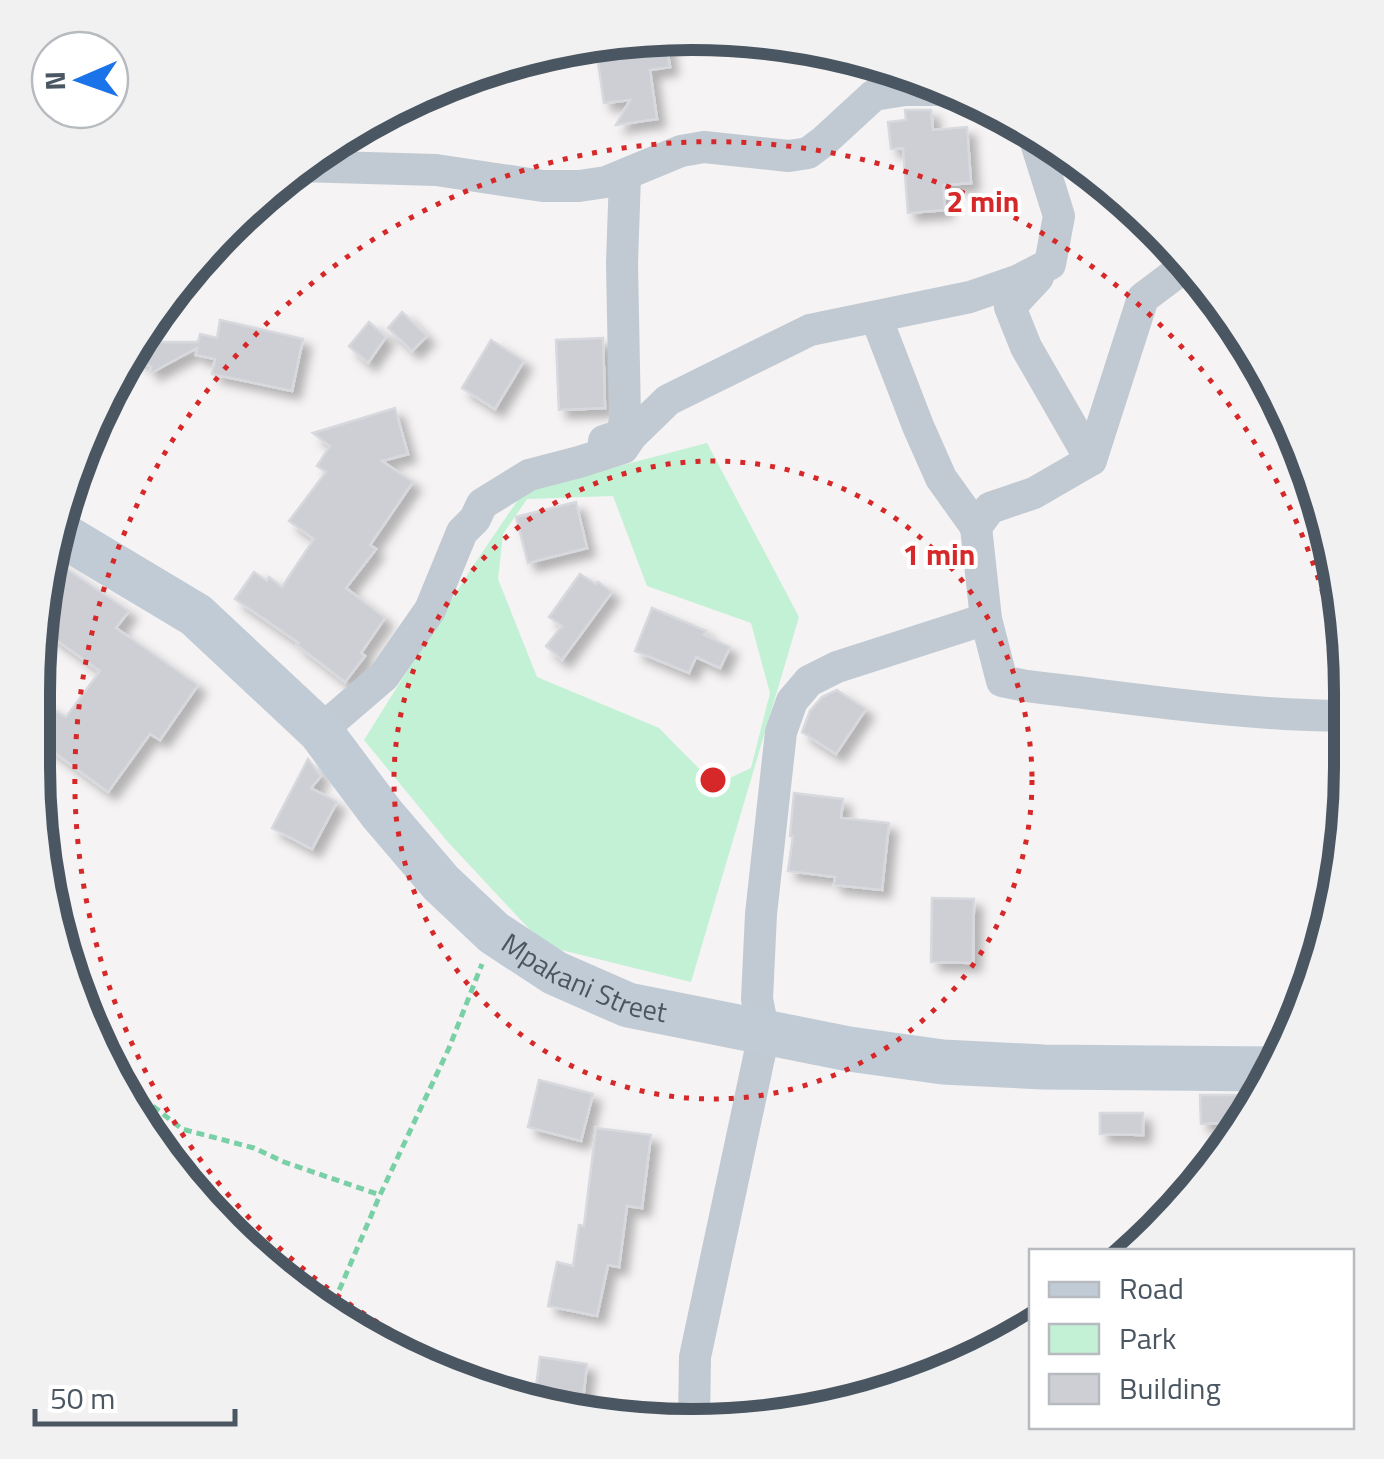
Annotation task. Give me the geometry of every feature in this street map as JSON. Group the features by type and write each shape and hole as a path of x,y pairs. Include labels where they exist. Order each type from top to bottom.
{"street":[{"path":"323,167 436,170 543,186 580,186 626,176 681,150 704,147 790,156 808,153 874,95 914,90"},
{"path":"1039,152 1058,216 1050,264 1010,307 1026,347 1091,460"},
{"path":"467,505 520,464 622,436 626,176"},
{"path":"320,731 384,676 430,610 462,532 475,519 482,504 529,475 622,448 668,400 810,330 970,297 1050,264"},
{"path":"976,527 990,508 1034,492 1091,460 1143,298 1178,272"},
{"path":"876,317 941,478 976,527 986,620 1002,681 1202,708 1334,716"},
{"name":"Mpakani Street","path":"69,539 196,615 320,731 441,884 494,933 555,974 628,1005 764,1034 943,1062 1258,1069"},
{"path":"694,1409 696,1357 764,1034 757,1000 761,914 781,732 792,701 808,681 837,666 986,620"}],"path":[{"path":"335,1301 449,1048 494,933"},
{"path":"142,1097 182,1129 254,1148 380,1195"}],"green space":[{"path":"707,443 799,617 691,982 545,946 447,841 364,740 524,491","holes":["613,496 647,586 751,623 770,693 751,768 715,785 659,728 537,677 498,579 503,534 527,499"]}],"building":[{"path":"667,51 670,67 650,70 657,119 616,125 630,100 604,103 597,57"},
{"path":"905,110 931,110 933,130 967,127 971,183 943,185 945,210 908,213 903,148 891,149 888,122 906,120"},
{"path":"402,312 427,336 412,351 388,328"},
{"path":"220,320 303,339 292,391 212,374 215,359 196,355 197,348 151,373 151,367 142,361 154,342 198,342 200,334 217,338"},
{"path":"369,322 386,337 368,363 349,346"},
{"path":"603,338 605,408 559,410 556,340"},
{"path":"491,340 524,361 495,409 462,388"},
{"path":"395,408 408,454 382,461 413,482 370,545 376,549 346,588 385,618 361,653 365,656 345,682 299,643 235,599 254,572 282,587 314,539 289,521 326,472 317,466 330,446 313,433"},
{"path":"576,502 587,548 528,563 516,517"},
{"path":"62,566 129,611 116,628 198,685 160,740 150,734 108,792 50,749 50,708 66,717 100,671 52,637"},
{"path":"580,574 612,592 562,660 546,646 562,626 549,617"},
{"path":"652,608 706,631 704,635 730,647 720,668 696,657 689,673 635,651"},
{"path":"837,690 866,709 836,754 802,732 810,711 822,697"},
{"path":"308,759 321,776 311,788 337,802 312,849 272,828"},
{"path":"794,793 843,799 841,818 889,823 882,890 834,885 835,877 788,871"},
{"path":"932,898 974,899 973,963 931,962"},
{"path":"539,1080 593,1094 581,1141 528,1127"},
{"path":"1200,1095 1244,1095 1227,1123 1201,1124"},
{"path":"1100,1113 1143,1113 1143,1135 1100,1134"},
{"path":"596,1128 651,1135 642,1208 627,1206 619,1267 608,1265 597,1316 548,1306 557,1262 573,1266 579,1225 584,1226"},
{"path":"540,1357 587,1364 583,1400 536,1389"}]}
